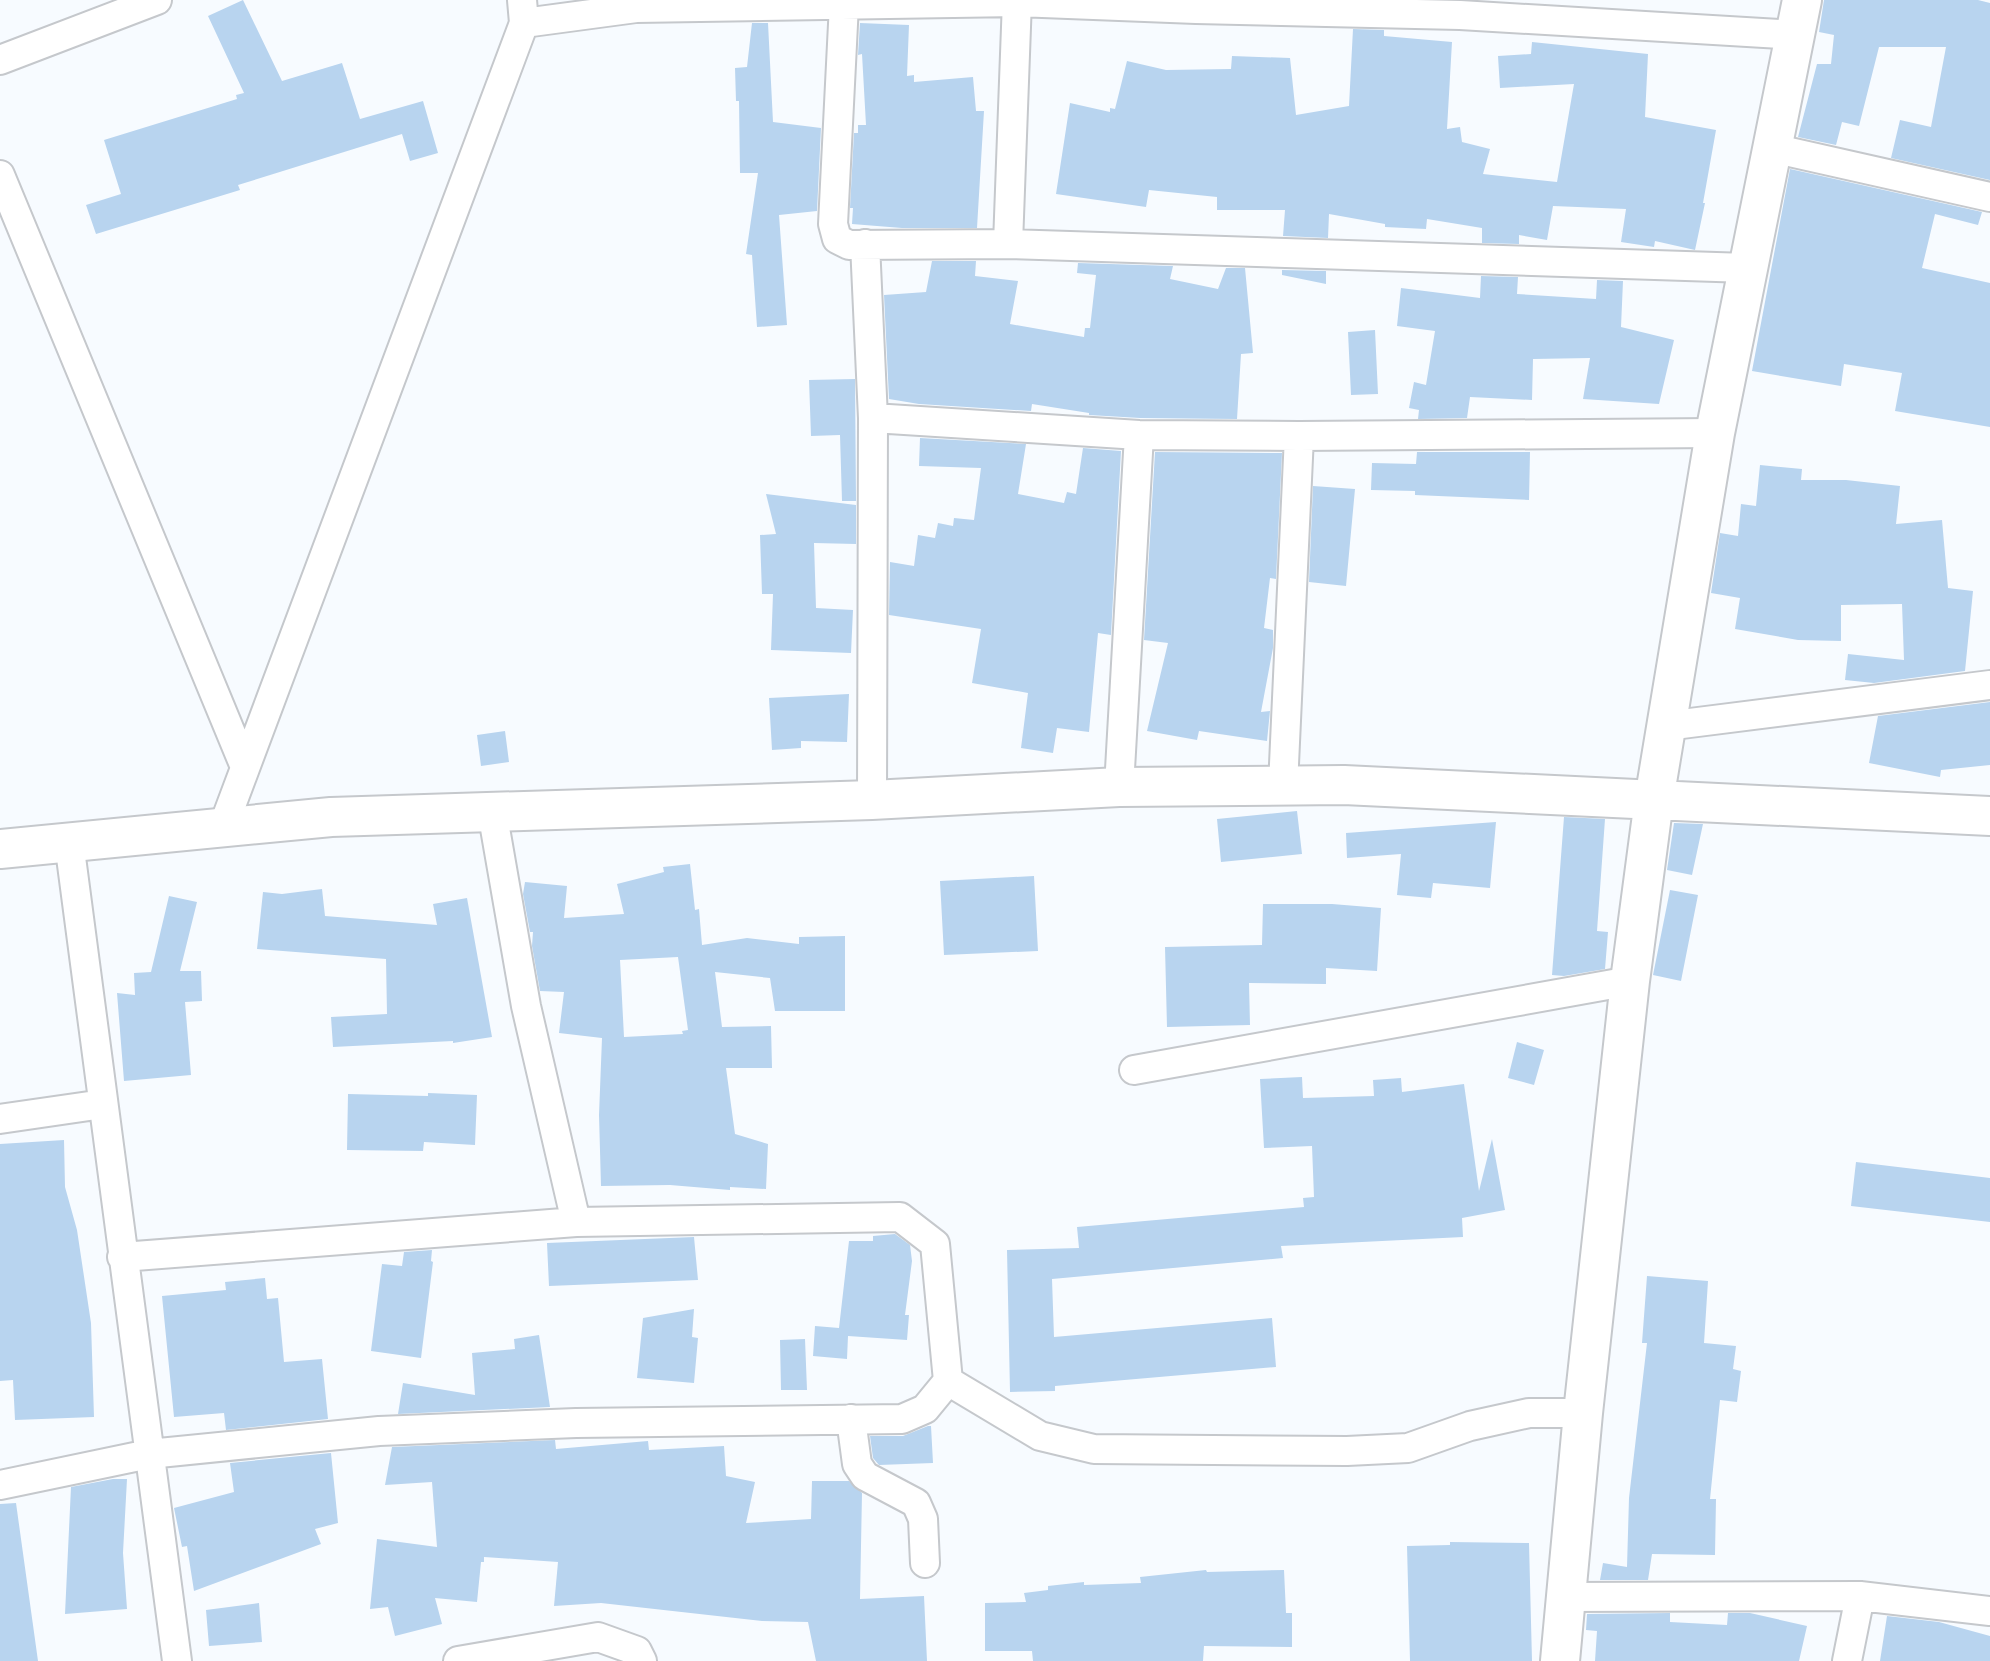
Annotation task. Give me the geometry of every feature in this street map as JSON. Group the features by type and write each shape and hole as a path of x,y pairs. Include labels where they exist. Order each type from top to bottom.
{"street":[{"path":"0,60 157,0"},
{"path":"1008,244 1017,1"},
{"path":"223,827 523,12 636,4 1017,1 1799,17 1715,433 1654,800 1630,981 1583,1413 1560,1661"},
{"path":"844,4 833,225 837,239 849,245 1008,244 1747,268"},
{"path":"1772,148 1990,197"},
{"path":"0,176 245,766"},
{"path":"865,244 873,418 872,800"},
{"path":"873,418 1139,435 1715,433"},
{"path":"1119,787 1139,435"},
{"path":"1283,786 1299,436"},
{"path":"1666,726 1990,685"},
{"path":"0,849 331,817 872,800 1119,787 1344,785 1990,816"},
{"path":"492,811 526,1006 576,1222"},
{"path":"69,842 177,1661"},
{"path":"1134,1070 1630,981"},
{"path":"0,1119 103,1104"},
{"path":"0,1485 149,1454 379,1431 576,1423 902,1419 925,1409 947,1381 935,1244 900,1217 576,1222 122,1257"},
{"path":"947,1381 990,1409 1040,1436 1094,1450 1347,1451 1408,1448 1470,1426 1529,1413 1583,1413"},
{"path":"851,1419 857,1464 865,1476 916,1503 923,1519 925,1563"},
{"path":"1566,1597 1860,1596 1990,1611"},
{"path":"1847,1661 1860,1596"},
{"path":"458,1661 598,1637 637,1651 642,1661"}],"building":[{"path":"243,0 282,81 342,63 360,119 423,101 438,153 410,161 402,134 238,185 240,190 96,234 86,205 121,194 104,140 237,99 236,95 244,93 208,16"},
{"path":"1824,0 1978,0 1990,3 1990,180 1891,158 1900,120 1931,127 1946,47 1879,47 1859,126 1842,122 1836,145 1798,137 1817,64 1831,64 1834,35 1819,32"},
{"path":"752,23 768,23 773,122 821,128 817,211 779,215 787,325 757,327 752,255 746,254 758,173 740,173 739,101 736,101 735,68 747,67"},
{"path":"860,23 909,25 907,76 914,75 914,82 973,77 976,111 984,111 977,228 902,228 852,224 853,208 850,208 854,133 858,133 858,125 866,125 862,54 858,55"},
{"path":"1353,29 1384,30 1384,36 1452,42 1447,129 1460,127 1462,142 1490,149 1483,174 1557,182 1574,84 1500,88 1498,56 1531,54 1532,42 1648,54 1645,117 1716,130 1695,250 1655,241 1654,247 1621,242 1626,209 1553,206 1547,240 1519,235 1519,244 1482,243 1482,228 1427,219 1426,229 1385,227 1385,224 1329,214 1328,238 1283,236 1285,210 1217,210 1217,197 1149,190 1146,207 1056,194 1070,103 1110,112 1110,108 1115,109 1127,61 1166,70 1231,69 1232,56 1290,58 1296,115 1349,106"},
{"path":"1790,169 1982,212 1978,225 1935,214 1922,268 1990,283 1990,427 1895,411 1902,373 1844,364 1841,386 1752,371"},
{"path":"932,261 976,261 975,276 1018,281 1010,324 1084,337 1085,328 1090,328 1096,275 1077,273 1078,263 1173,266 1170,279 1218,289 1226,268 1245,268 1253,353 1241,354 1237,419 1140,418 1089,415 1032,404 1031,411 919,404 889,399 884,295 926,292"},
{"path":"1282,270 1326,271 1326,284 1282,275"},
{"path":"1481,276 1518,277 1517,294 1596,299 1597,280 1623,281 1621,327 1674,340 1659,404 1583,399 1590,358 1533,359 1532,400 1470,397 1467,418 1418,419 1419,410 1409,408 1414,382 1426,385 1435,331 1397,326 1401,288 1480,298"},
{"path":"1375,330 1378,394 1351,395 1348,332"},
{"path":"855,379 856,501 842,501 840,435 811,436 809,380"},
{"path":"920,438 1026,444 1018,494 1064,503 1067,492 1076,494 1083,448 1121,451 1111,635 1098,633 1089,732 1057,728 1053,753 1021,748 1028,693 972,683 981,629 889,615 890,562 914,566 918,535 935,538 938,523 953,526 954,518 974,520 981,468 919,466"},
{"path":"1155,452 1282,453 1276,579 1270,578 1264,628 1273,630 1273,648 1261,712 1270,711 1267,741 1199,731 1197,740 1147,731 1168,643 1144,640"},
{"path":"1417,452 1530,452 1529,500 1415,495 1415,491 1371,490 1372,463 1416,464"},
{"path":"1760,465 1802,469 1801,480 1846,480 1900,486 1896,524 1942,520 1948,588 1973,591 1965,671 1874,683 1845,680 1848,654 1904,660 1902,604 1841,605 1841,641 1798,640 1735,629 1740,598 1711,593 1720,533 1738,536 1741,504 1756,506"},
{"path":"1313,486 1355,489 1346,586 1309,582"},
{"path":"766,494 856,505 856,544 814,543 816,608 853,610 851,653 771,650 773,594 762,594 760,535 776,534"},
{"path":"849,694 847,742 801,741 801,748 772,750 769,698"},
{"path":"1990,702 1990,765 1941,770 1940,777 1869,763 1878,716"},
{"path":"505,731 509,762 481,766 477,735"},
{"path":"1297,811 1302,854 1221,862 1217,819"},
{"path":"1564,817 1605,819 1597,931 1608,932 1605,969 1564,976 1552,975"},
{"path":"1496,822 1490,888 1433,883 1431,898 1397,895 1401,854 1347,858 1346,833"},
{"path":"1674,823 1703,824 1692,875 1667,870"},
{"path":"690,864 695,910 699,909 702,945 747,938 799,944 799,937 845,936 845,1011 775,1011 770,978 715,972 722,1027 771,1026 772,1068 726,1068 735,1134 768,1144 766,1189 730,1187 730,1190 670,1185 601,1186 599,1115 602,1038 559,1033 564,992 540,991 532,946 533,932 530,932 523,894 525,882 567,886 564,918 624,914 617,884 664,872 663,867","holes":["678,957 688,1030 682,1031 683,1034 624,1037 620,960"]},
{"path":"1034,876 1038,951 944,955 940,881"},
{"path":"322,889 325,916 437,925 433,904 467,898 492,1037 453,1043 333,1047 331,1017 387,1014 386,959 257,949 263,892 282,894"},
{"path":"1670,890 1698,895 1681,981 1653,975"},
{"path":"169,896 197,902 180,971 201,971 202,1001 185,1002 191,1075 124,1081 117,993 135,995 134,973 151,972"},
{"path":"1263,904 1332,904 1381,908 1377,971 1326,968 1326,984 1249,983 1250,1025 1167,1027 1165,947 1262,945"},
{"path":"1517,1042 1544,1050 1534,1085 1508,1078"},
{"path":"1302,1077 1303,1098 1374,1096 1373,1080 1401,1078 1402,1092 1464,1084 1479,1191 1492,1139 1505,1210 1462,1218 1463,1237 1281,1246 1283,1258 1052,1279 1054,1337 1272,1318 1276,1367 1055,1386 1055,1391 1010,1392 1007,1250 1079,1248 1077,1227 1304,1207 1303,1198 1314,1197 1312,1146 1264,1148 1260,1079"},
{"path":"428,1093 477,1095 475,1145 424,1142 423,1151 347,1150 348,1094 428,1096"},
{"path":"64,1140 65,1187 77,1230 91,1323 94,1417 15,1420 13,1380 0,1381 0,1144"},
{"path":"1856,1162 1990,1178 1990,1222 1851,1206"},
{"path":"895,1234 910,1245 912,1261 905,1315 909,1315 907,1340 848,1336 847,1359 813,1356 815,1326 839,1328 849,1241 873,1241 873,1236"},
{"path":"694,1237 698,1280 549,1286 547,1243"},
{"path":"432,1250 433,1262 421,1358 371,1351 382,1264 402,1266 404,1252"},
{"path":"1647,1276 1708,1281 1704,1343 1736,1346 1733,1369 1741,1371 1737,1402 1720,1400 1710,1499 1716,1499 1715,1555 1652,1554 1648,1580 1600,1580 1603,1563 1627,1567 1629,1498 1647,1343 1642,1343"},
{"path":"265,1278 267,1299 278,1298 284,1362 322,1359 328,1419 226,1430 224,1413 174,1417 162,1296 226,1290 225,1282"},
{"path":"694,1309 692,1337 698,1338 694,1383 637,1378 643,1318"},
{"path":"539,1335 550,1407 398,1414 403,1383 475,1395 472,1353 515,1349 514,1339"},
{"path":"805,1339 807,1390 781,1390 780,1340"},
{"path":"931,1426 933,1463 879,1465 873,1458 870,1436 903,1436"},
{"path":"555,1440 556,1449 648,1441 649,1450 724,1446 726,1476 755,1482 746,1523 811,1519 812,1481 849,1481 862,1493 860,1599 924,1596 927,1661 816,1661 808,1622 762,1621 601,1603 554,1606 558,1562 484,1557 484,1562 481,1562 477,1602 435,1598 442,1624 395,1636 388,1607 370,1609 377,1539 437,1547 432,1482 385,1485 392,1447"},
{"path":"331,1453 338,1523 315,1529 321,1544 194,1591 187,1546 182,1547 174,1508 234,1492 230,1463"},
{"path":"127,1479 123,1553 127,1609 65,1614 71,1487"},
{"path":"16,1503 38,1661 0,1661 0,1504"},
{"path":"1450,1542 1529,1543 1532,1661 1410,1661 1407,1546 1450,1545"},
{"path":"1206,1570 1284,1570 1286,1613 1292,1613 1292,1647 1204,1646 1203,1661 1033,1661 1032,1651 985,1651 985,1603 1026,1602 1024,1593 1048,1590 1048,1586 1084,1582 1084,1585 1141,1583 1140,1577"},
{"path":"259,1603 262,1642 209,1646 206,1610"},
{"path":"1670,1613 1670,1622 1727,1625 1728,1613 1750,1613 1807,1626 1799,1661 1595,1661 1597,1631 1586,1630 1587,1614"},
{"path":"1887,1616 1939,1622 1990,1636 1990,1661 1880,1661"}]}
